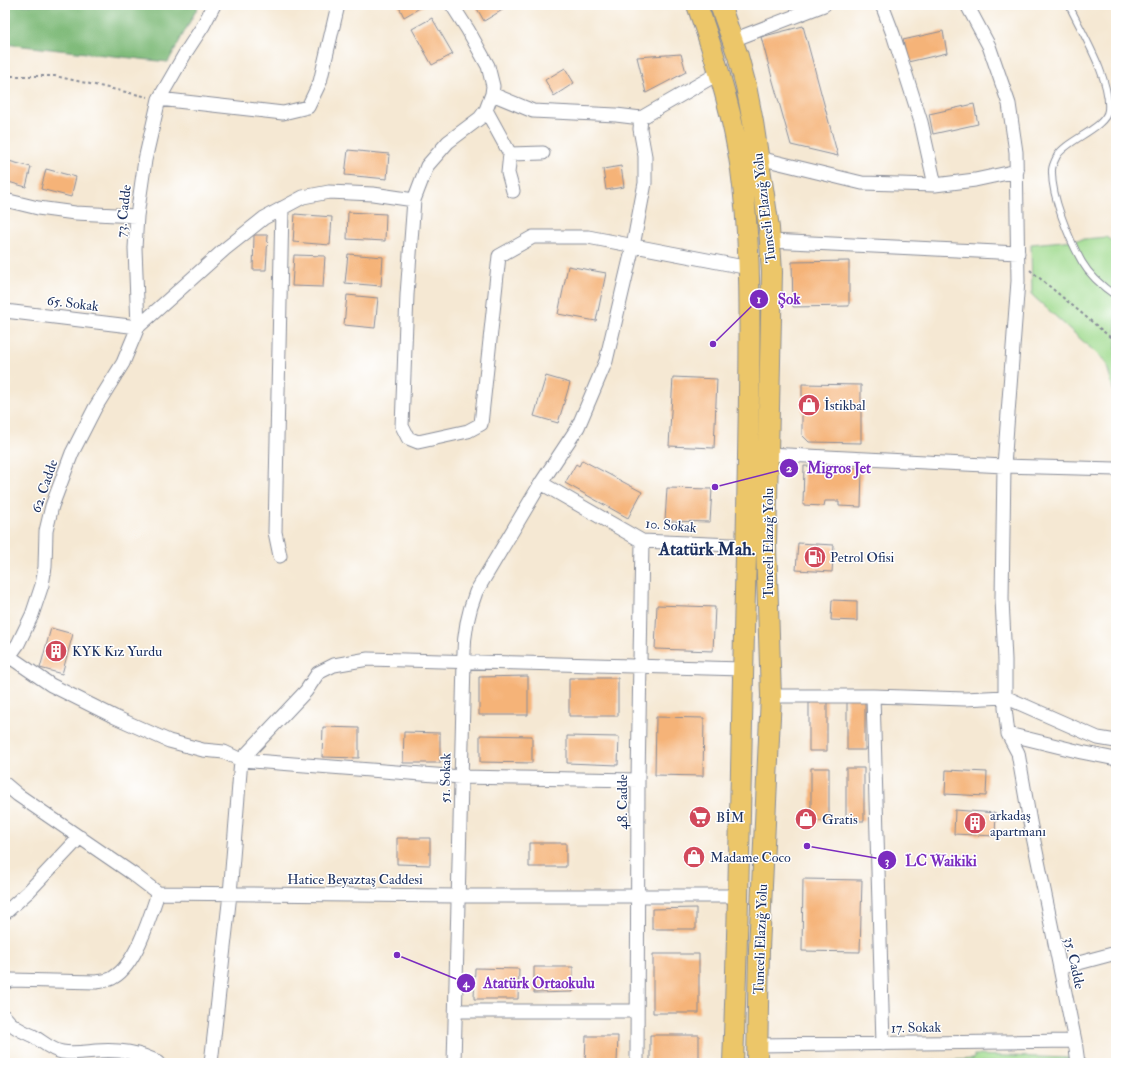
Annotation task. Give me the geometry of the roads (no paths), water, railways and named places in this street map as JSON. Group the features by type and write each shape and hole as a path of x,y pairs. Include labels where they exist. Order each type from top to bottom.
{"main road":[{"name":"Tunceli Elazığ Yolu","path":"697,5 719,73 731,118 741,168 746,210 749,268 756,546 771,696 759,949 757,1054"},
{"name":"Tunceli Elazığ Yolu","path":"720,5 733,40 746,86 759,158 769,228 772,272 768,454 756,546 743,669 739,896 733,1063"}],"street":[{"name":"73. Cadde","path":"138,327 135,248 137,216 146,160 159,99 214,5"},
{"path":"159,99 283,113 308,107 320,82 338,5"},
{"path":"452,5 480,50 488,66 493,86 492,94 486,110 480,118 448,142 427,166 414,200 402,426 408,438 418,442 468,431 481,424 499,256 532,237 588,237 749,268"},
{"path":"733,40 824,5"},
{"path":"882,5 893,34 921,122 935,185"},
{"path":"967,5 988,46 1009,104 1016,152 1018,257 1017,289 1004,466 1002,599 1005,660 1004,697 1008,734 1116,759"},
{"path":"492,94 533,111 616,115 641,118 719,73"},
{"path":"486,110 510,154 508,173 513,191"},
{"name":"51. Sokak","path":"454,1063 464,662 463,647 468,611 476,592 541,482 578,427 606,362 633,246 645,183 646,156 640,129 641,118"},
{"path":"510,154 543,153"},
{"path":"759,158 862,182 935,185 975,180 1017,171"},
{"path":"138,327 225,249 264,218 303,197 329,192 373,194 414,200"},
{"path":"5,200 38,208 75,214 137,216"},
{"path":"280,556 275,532 282,208"},
{"path":"770,241 1018,257"},
{"name":"65. Sokak","path":"5,311 138,327"},
{"name":"62. Cadde","path":"8,659 18,644 32,615 42,585 45,567 46,531 52,506 72,453 95,408 123,364 138,327"},
{"path":"768,454 1004,466 1116,469"},
{"name":"10. Sokak","path":"541,482 642,540 756,546"},
{"name":"48. Cadde","path":"637,1063 638,780 642,540"},
{"path":"8,659 51,686 169,741 203,750 224,752 241,760 461,777 638,780"},
{"path":"211,1063 230,894 241,760 306,691 318,673 334,665 368,659 743,669"},
{"path":"771,696 873,696 965,699 1004,697 1098,738 1116,742"},
{"path":"873,696 883,1044"},
{"name":"35. Cadde","path":"1008,734 1018,753 1030,822 1075,1041 1078,1063"},
{"path":"5,784 18,795 133,874 158,893 140,942 120,973 113,978 96,982 11,980 5,983"},
{"path":"5,913 28,892 80,837"},
{"name":"Hatice Beyaztaş Caddesi","path":"158,893 458,896 739,896"},
{"path":"1060,968 1116,953"},
{"path":"456,1011 637,1011"},
{"path":"5,1018 14,1027 62,1052 70,1053 111,1050 124,1051 159,1063"},
{"name":"17. Sokak","path":"757,1054 883,1044 1075,1041"},
{"path":"1078,1063 1084,1063"}],"lane":[{"path":"1069,5 1102,74 1108,98 1108,112 1099,124 1075,140 1058,154 1051,168 1053,189 1068,232 1082,262 1094,278 1116,296"}],"place":[{"name":"Şok","path":"713,344"},
{"name":"İstikbal","path":"809,405"},
{"name":"Migros Jet","path":"715,487"},
{"name":"Petrol Ofisi","path":"815,557"},
{"name":"KYK Kız Yurdu","path":"56,651"},
{"name":"BİM","path":"700,817"},
{"name":"Gratis","path":"806,819"},
{"name":"arkadaş apartmanı","path":"975,823"},
{"name":"LC Waikiki","path":"807,846"},
{"name":"Madame Coco","path":"694,857"},
{"name":"Atatürk Ortaokulu","path":"397,955"}],"district":[{"name":"Atatürk Mah.","path":"707,549"}]}
